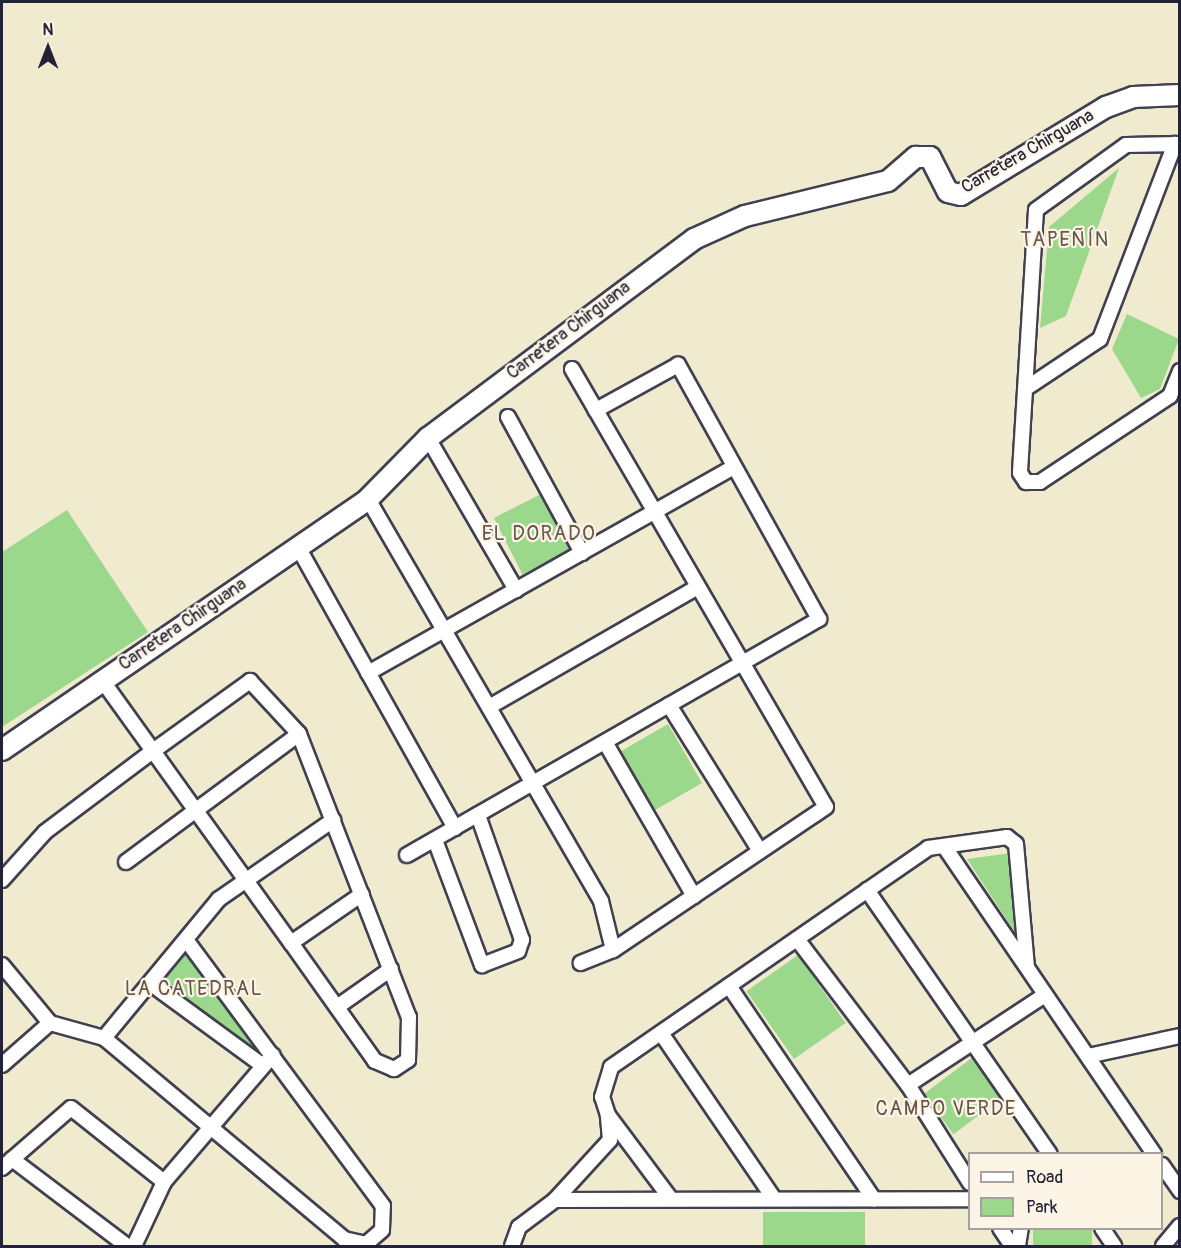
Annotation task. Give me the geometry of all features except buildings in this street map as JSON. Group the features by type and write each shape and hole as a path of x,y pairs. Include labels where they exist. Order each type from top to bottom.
{"street":[{"name":"Carretera Chirguana","path":"2,750 368,499 428,438 694,239 745,216 888,181 916,157 930,157 948,192 961,195 1106,107 1133,97 1179,95"},
{"path":"1025,389 1100,339 1177,144 1126,145 1036,210 1025,389 1020,473 1026,482 1040,482 1170,396 1179,371"},
{"path":"407,855 819,619 678,364 596,410"},
{"path":"572,369 826,807 613,950 581,963"},
{"path":"508,417 582,553"},
{"path":"428,438 516,590"},
{"path":"368,673 735,467"},
{"path":"368,499 601,901 613,950"},
{"path":"298,547 455,828"},
{"path":"489,707 698,587"},
{"path":"2,880 45,832 153,751 250,681 299,734 409,1017 408,1060 394,1069 375,1061 337,1007 246,881 196,811 153,751 102,680"},
{"path":"669,705 760,851"},
{"path":"126,862 299,734"},
{"path":"605,742 694,896"},
{"path":"435,840 482,965 518,951 522,940 478,815"},
{"path":"104,1038 219,899 333,820"},
{"path":"512,1246 519,1227 555,1200 610,1140 608,1115 602,1096 611,1067 928,848 1007,837 1016,844 1027,967"},
{"path":"945,846 1153,1152"},
{"path":"867,890 975,1042 1049,1152"},
{"path":"291,943 362,894"},
{"path":"797,939 908,1085 968,1181"},
{"path":"2,965 50,1023 104,1038 344,1239 366,1244 382,1230 383,1206 273,1054 186,940"},
{"path":"337,1007 391,969"},
{"path":"150,983 262,1065"},
{"path":"729,986 874,1199"},
{"path":"908,1085 1045,995"},
{"path":"2,1065 50,1023"},
{"path":"661,1033 772,1196"},
{"path":"1088,1056 1179,1037"},
{"path":"134,1246 164,1182 273,1054"},
{"path":"127,1246 7,1163 71,1108 164,1182"},
{"path":"608,1115 670,1198"},
{"path":"1163,1168 1179,1191"},
{"path":"555,1200 772,1196 968,1199"},
{"path":"1163,1246 1179,1226"},
{"path":"1001,1230 1012,1246"},
{"path":"1018,1246 1021,1230"},
{"path":"1102,1230 1102,1246"},
{"path":"1103,1230 1114,1246"}],"green space":[{"path":"1119,168 1066,316 1040,328 1049,227"},
{"path":"1127,314 1179,339 1160,389 1141,398 1112,349"},
{"path":"541,494 570,550 522,574 494,518"},
{"path":"67,510 148,632 2,727 2,552"},
{"path":"668,724 702,783 654,811 620,752"},
{"path":"1011,853 1019,929 1014,931 967,859"},
{"path":"189,949 267,1051 260,1059 162,980"},
{"path":"798,955 846,1023 794,1059 746,991"},
{"path":"973,1057 1003,1097 954,1134 923,1094"},
{"path":"763,1212 865,1212 865,1246 763,1246"},
{"path":"1033,1230 1092,1230 1092,1246 1033,1246"}],"district":[{"name":"TAPEÑÍN","path":"1065,239"},
{"name":"EL DORADO","path":"539,533"},
{"name":"LA CATEDRAL","path":"194,988"},
{"name":"CAMPO VERDE","path":"946,1108"}]}
